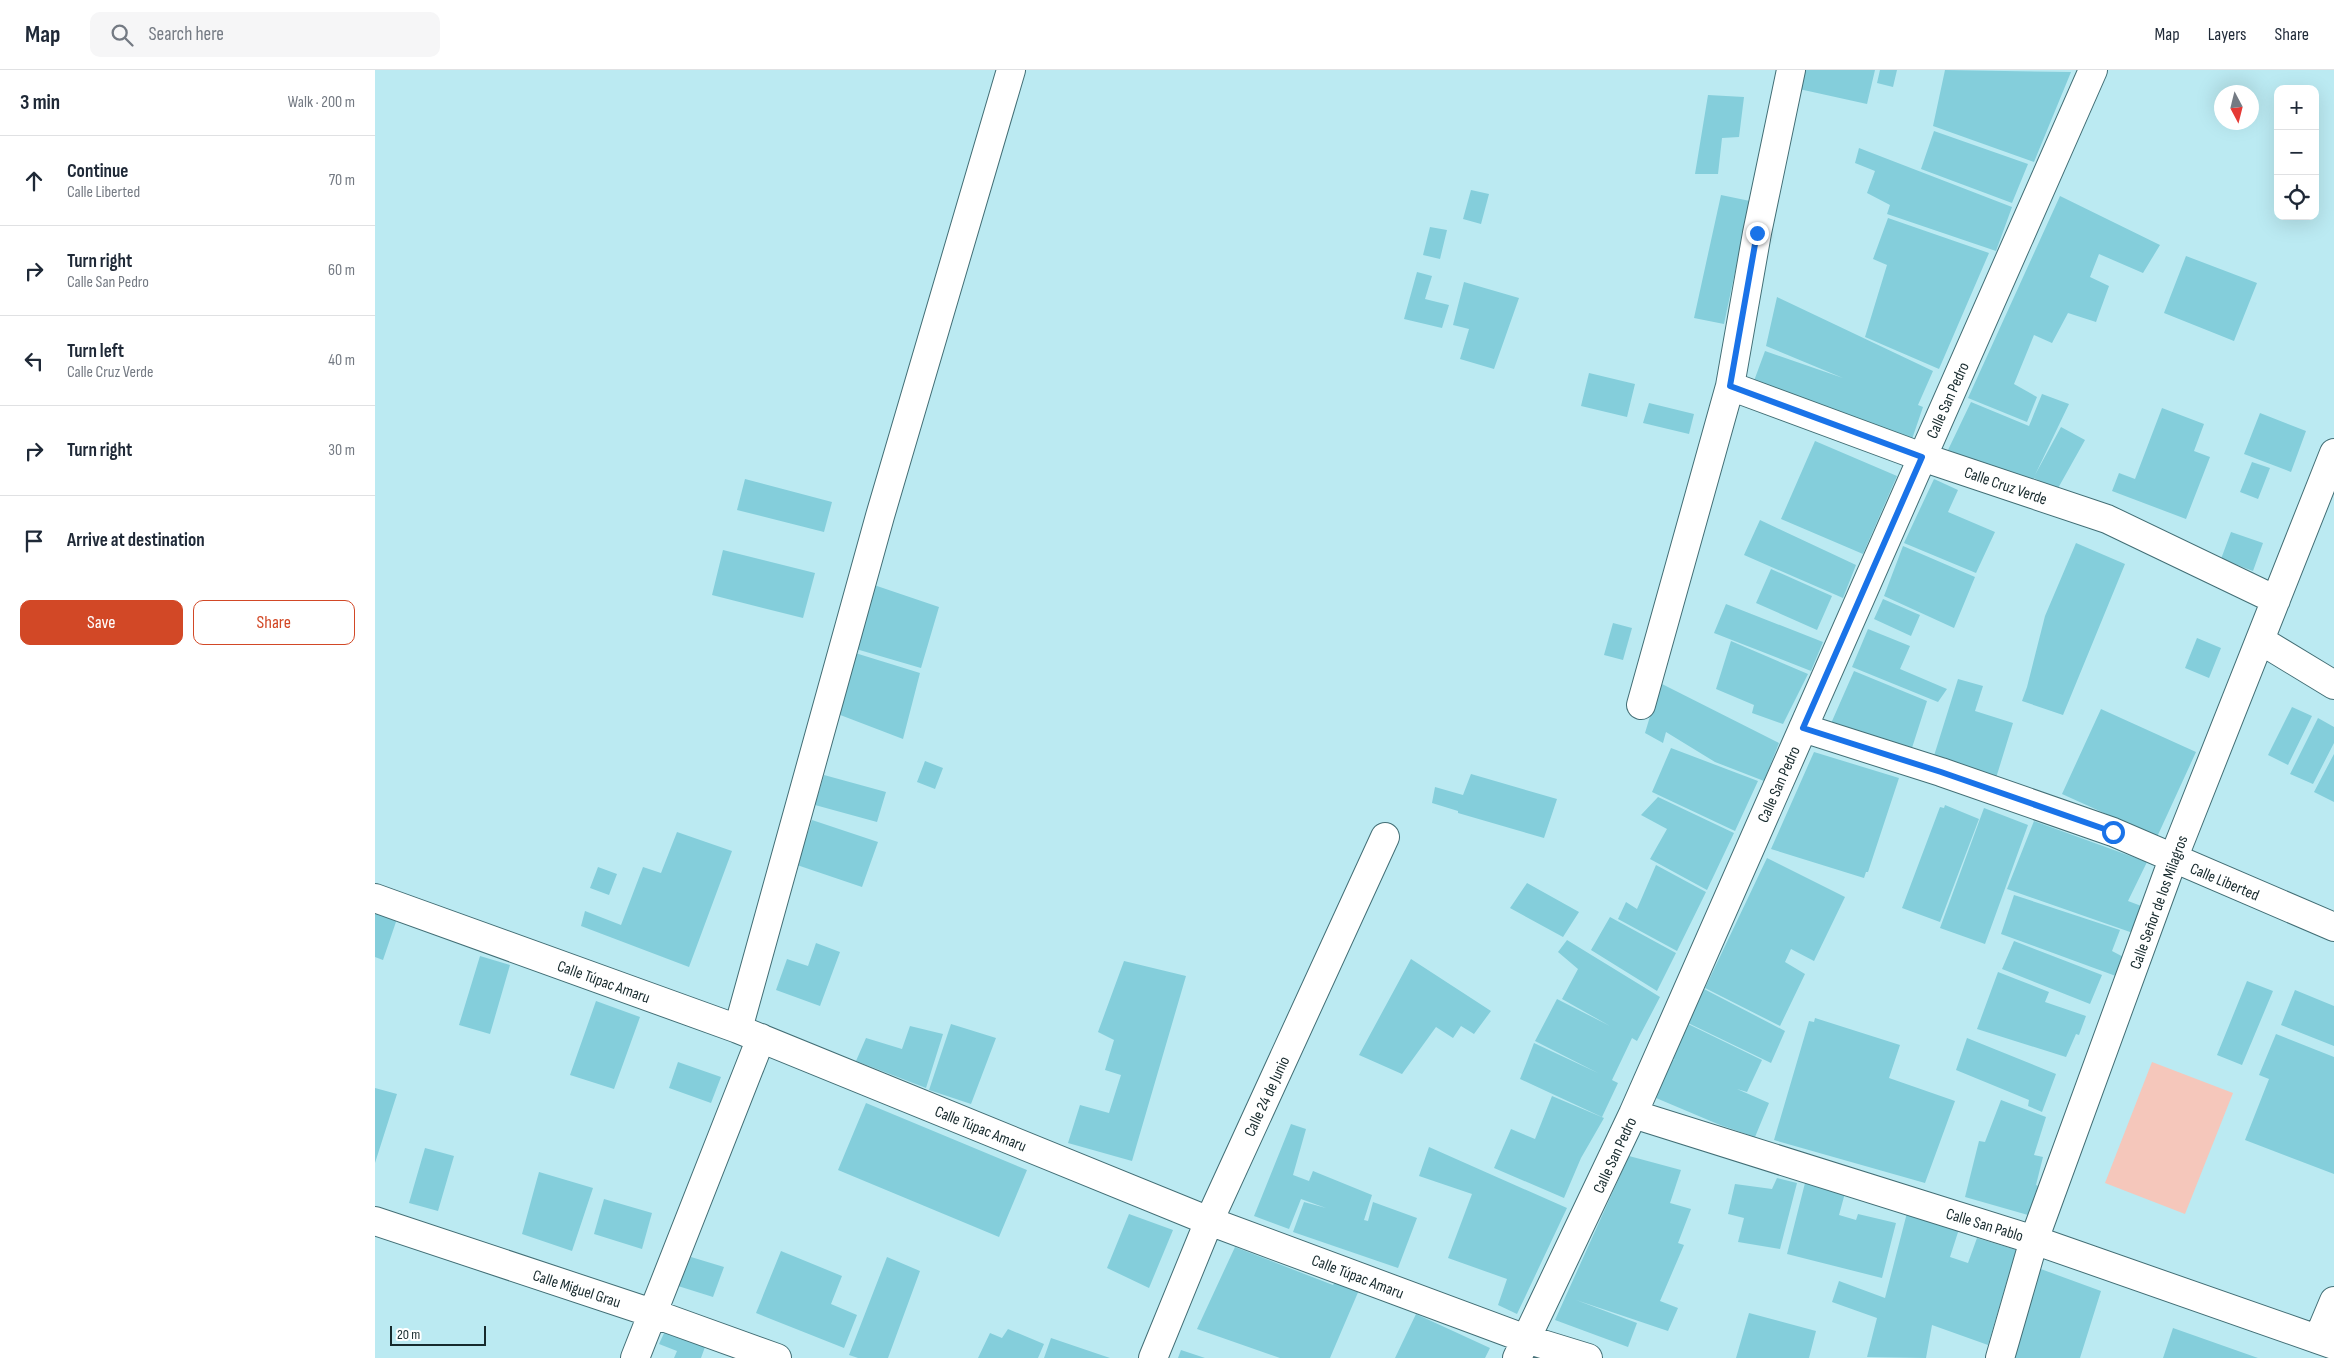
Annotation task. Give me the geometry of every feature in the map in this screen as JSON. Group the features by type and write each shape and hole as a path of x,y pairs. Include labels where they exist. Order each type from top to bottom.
{"street":[{"path":"635,1358 750,1034 880,516 1011,70"},
{"path":"1641,705 1730,386 1757,233 1791,70"},
{"name":"Calle San Pedro","path":"1521,1348 1633,1114 2093,70"},
{"name":"Calle Cruz Verde","path":"1730,386 1922,457 2107,519 2276,600"},
{"name":"Calle Señor de los Milagros","path":"2000,1358 2034,1240 2173,859 2334,453"},
{"path":"2260,640 2334,685"},
{"name":"Calle Liberted","path":"1803,728 1941,772 2113,832 2334,927"},
{"name":"Calle 24 de Junio","path":"1153,1358 1209,1221 1385,837"},
{"name":"Calle Túpac Amaru","path":"375,898 750,1034 1521,1348 1588,1358"},
{"name":"Calle San Pablo","path":"1633,1114 2034,1240 2326,1342"},
{"name":"Calle Miguel Grau","path":"375,1221 652,1313 777,1358"},
{"path":"2326,1342 2334,1301"}],"shaded area":[{"path":"2152,1062 2233,1093 2185,1214 2105,1183"}],"building":[{"path":"1804,70 1875,70 1867,104 1799,89"},
{"path":"1880,70 1897,70 1893,87 1877,83"},
{"path":"1945,70 2071,72 2034,162 1933,126"},
{"path":"1708,95 1744,97 1739,137 1722,138 1718,174 1695,174"},
{"path":"1934,131 2028,164 2012,203 1921,169"},
{"path":"1859,148 2012,207 1996,251 1887,214 1890,205 1867,193 1875,171 1855,163"},
{"path":"1471,190 1489,194 1481,224 1463,219"},
{"path":"1721,195 1750,201 1724,324 1694,318"},
{"path":"2060,196 2160,245 2143,273 2099,254 2090,277 2109,286 2096,322 2068,313 2052,343 2034,335 2014,384 2037,397 2027,422 1968,398"},
{"path":"1888,218 1989,253 1939,369 1865,337 1887,265 1873,259"},
{"path":"1430,227 1447,230 1440,259 1423,255"},
{"path":"2186,256 2257,283 2234,341 2164,313"},
{"path":"1417,272 1432,276 1425,299 1449,305 1442,328 1404,319"},
{"path":"1464,282 1519,298 1494,369 1460,359 1469,329 1453,325"},
{"path":"1777,297 1933,371 1918,405 1923,407 1910,445 1751,389 1765,351 1843,378 1766,346"},
{"path":"1589,373 1635,384 1627,417 1581,406"},
{"path":"2042,394 2069,404 2035,475 2061,427 2085,440 2057,490 2034,478 2030,488 2008,474 1948,450 1971,402 2029,426"},
{"path":"1649,403 1694,414 1689,434 1643,423"},
{"path":"2162,408 2204,424 2194,451 2210,457 2186,519 2112,491 2119,473 2135,479"},
{"path":"2260,413 2306,431 2291,472 2244,454"},
{"path":"1815,441 1897,476 1863,554 1781,519"},
{"path":"2252,462 2270,468 2258,499 2240,492"},
{"path":"745,479 832,502 824,532 737,510"},
{"path":"1934,479 1958,490 1948,512 1995,532 1976,573 1904,543"},
{"path":"1760,520 1856,565 1843,598 1744,555"},
{"path":"2231,532 2263,543 2253,571 2221,559"},
{"path":"2076,543 2125,564 2063,715 2022,701 2045,616"},
{"path":"1903,546 1975,577 1954,628 1884,596"},
{"path":"723,550 815,573 803,618 712,595"},
{"path":"1771,569 1832,596 1817,630 1756,603"},
{"path":"874,585 939,607 921,668 856,649"},
{"path":"1883,599 1920,615 1911,636 1874,619"},
{"path":"1726,604 1823,642 1811,671 1714,633"},
{"path":"1613,623 1632,628 1623,660 1604,655"},
{"path":"1868,629 1910,646 1900,669 1947,689 1938,702 1852,667"},
{"path":"2197,638 2221,648 2209,678 2185,668"},
{"path":"1731,641 1808,674 1783,724 1752,713 1754,705 1716,689"},
{"path":"852,652 920,673 903,739 835,713"},
{"path":"1854,671 1927,701 1911,751 1829,728"},
{"path":"1958,679 1983,686 1975,711 2013,723 1996,778 1933,759"},
{"path":"1660,683 1779,743 1764,781 1715,762 1666,732 1663,743 1645,733"},
{"path":"2292,707 2312,716 2288,765 2268,755"},
{"path":"2101,709 2196,752 2157,837 2062,794"},
{"path":"2318,718 2334,727 2334,743 2313,784 2290,774"},
{"path":"1671,748 1758,781 1735,831 1652,792"},
{"path":"1814,752 1899,778 1868,872 1866,872 1864,878 1771,849"},
{"path":"2334,754 2334,802 2314,792"},
{"path":"925,761 943,768 935,789 917,782"},
{"path":"1471,774 1557,799 1544,838 1458,813 1458,811 1432,803 1435,787 1463,795"},
{"path":"824,775 886,792 877,822 815,805"},
{"path":"1658,797 1734,833 1707,890 1650,859 1667,829 1641,815"},
{"path":"1945,805 1979,819 1940,922 1902,908 1940,807 1944,808"},
{"path":"1984,808 2028,825 1985,944 1940,928"},
{"path":"812,820 878,842 862,887 797,865"},
{"path":"2034,821 2147,862 2128,901 2144,907 2133,933 2007,889"},
{"path":"677,832 732,851 689,967 581,926 585,911 621,925 643,867 661,873"},
{"path":"1767,858 1845,897 1814,961 1791,949 1785,962 1805,974 1780,1026 1705,988"},
{"path":"1656,865 1706,892 1677,951 1618,919 1626,902 1637,909"},
{"path":"598,867 617,874 609,895 590,888"},
{"path":"1527,883 1579,912 1563,937 1510,908"},
{"path":"2014,895 2120,930 2112,951 2131,961 2124,979 2001,934"},
{"path":"375,902 400,910 383,960 375,957"},
{"path":"1610,917 1676,953 1657,991 1591,950"},
{"path":"1567,940 1660,997 1637,1041 1632,1038 1612,1080 1618,1083 1602,1117 1520,1079 1534,1043 1598,1073 1535,1041 1557,999 1610,1026 1562,999 1578,969 1558,952"},
{"path":"2014,941 2102,975 2090,1004 2002,969"},
{"path":"816,943 840,952 820,1006 776,990 787,959 808,966"},
{"path":"480,956 510,965 490,1034 459,1025"},
{"path":"1411,959 1491,1011 1474,1034 1461,1026 1453,1038 1436,1027 1402,1074 1359,1055"},
{"path":"1124,961 1186,976 1132,1161 1068,1143 1080,1105 1109,1113 1121,1075 1105,1070 1114,1040 1098,1032"},
{"path":"1998,972 2049,992 2045,1002 2086,1016 2079,1035 2076,1034 2066,1057 1977,1029"},
{"path":"2247,981 2273,991 2242,1065 2217,1055"},
{"path":"1704,989 1785,1031 1771,1063 1686,1022 1701,990"},
{"path":"2295,990 2334,1006 2334,1046 2281,1025"},
{"path":"596,1001 640,1017 614,1089 570,1075"},
{"path":"1815,1018 1900,1045 1889,1078 1955,1101 1925,1183 1774,1140 1809,1021 1814,1022"},
{"path":"951,1024 996,1038 971,1104 929,1090"},
{"path":"1688,1024 1762,1060 1747,1092 1737,1089 1769,1103 1755,1137 1720,1125 1656,1098 1672,1060 1675,1060 1672,1059"},
{"path":"910,1026 943,1034 926,1088 856,1061 866,1038 902,1049"},
{"path":"2276,1034 2334,1057 2334,1174 2245,1140 2269,1079 2259,1075"},
{"path":"1967,1038 2056,1074 2042,1112 2028,1106 2029,1100 1956,1070"},
{"path":"678,1062 721,1077 711,1103 669,1088"},
{"path":"375,1088 397,1094 375,1163"},
{"path":"1552,1096 1604,1118 1581,1158 1564,1198 1494,1168 1511,1129 1535,1139"},
{"path":"2001,1100 2046,1117 2034,1155 2043,1157 2036,1185 2038,1186 2028,1215 1965,1197 1979,1141 1985,1142"},
{"path":"866,1103 1027,1170 999,1237 838,1170"},
{"path":"1291,1124 1306,1129 1293,1175 1309,1181 1313,1171 1372,1195 1364,1220 1368,1221 1373,1202 1417,1218 1398,1268 1293,1232 1304,1202 1326,1208 1301,1199 1289,1229 1254,1216"},
{"path":"1429,1147 1567,1208 1517,1314 1498,1305 1507,1279 1448,1258 1472,1194 1419,1176"},
{"path":"425,1148 454,1156 438,1211 409,1203"},
{"path":"1629,1156 1681,1170 1670,1203 1691,1209 1678,1243 1684,1245 1660,1301 1678,1308 1668,1331 1576,1300 1637,1323 1628,1347 1555,1320"},
{"path":"539,1172 593,1188 572,1251 522,1234"},
{"path":"1777,1178 1797,1183 1780,1249 1738,1242 1744,1218 1728,1214 1735,1184 1772,1189"},
{"path":"1805,1183 1845,1193 1839,1215 1856,1220 1858,1214 1896,1223 1882,1278 1787,1254"},
{"path":"604,1199 652,1213 642,1249 594,1234"},
{"path":"1908,1209 1960,1226 1950,1257 1968,1263 1977,1238 2016,1250 1988,1345 1932,1325 1926,1358 1867,1357 1877,1318 1832,1302 1839,1281 1885,1298"},
{"path":"1129,1214 1173,1230 1149,1288 1107,1268"},
{"path":"1235,1247 1333,1285 1339,1276 1362,1283 1330,1358 1280,1358 1197,1329"},
{"path":"781,1251 842,1276 831,1304 857,1315 844,1348 756,1313"},
{"path":"691,1257 724,1267 713,1297 678,1286"},
{"path":"887,1257 920,1271 888,1358 858,1358 849,1355"},
{"path":"2038,1268 2101,1291 2080,1358 2010,1358"},
{"path":"1749,1313 1816,1331 1809,1358 1736,1358"},
{"path":"1416,1314 1490,1348 1485,1358 1395,1358"},
{"path":"2173,1328 2258,1358 2163,1358"},
{"path":"1008,1329 1044,1344 1038,1358 978,1358 990,1333 1002,1338"},
{"path":"665,1331 705,1347 701,1358 674,1358 677,1351 659,1344"},
{"path":"1051,1338 1110,1358 1044,1358"},
{"path":"1181,1350 1205,1358 1178,1358"}],"route":[{"path":"1757,233 1730,386 1922,457 1803,728 1941,772 2113,832"}]}
